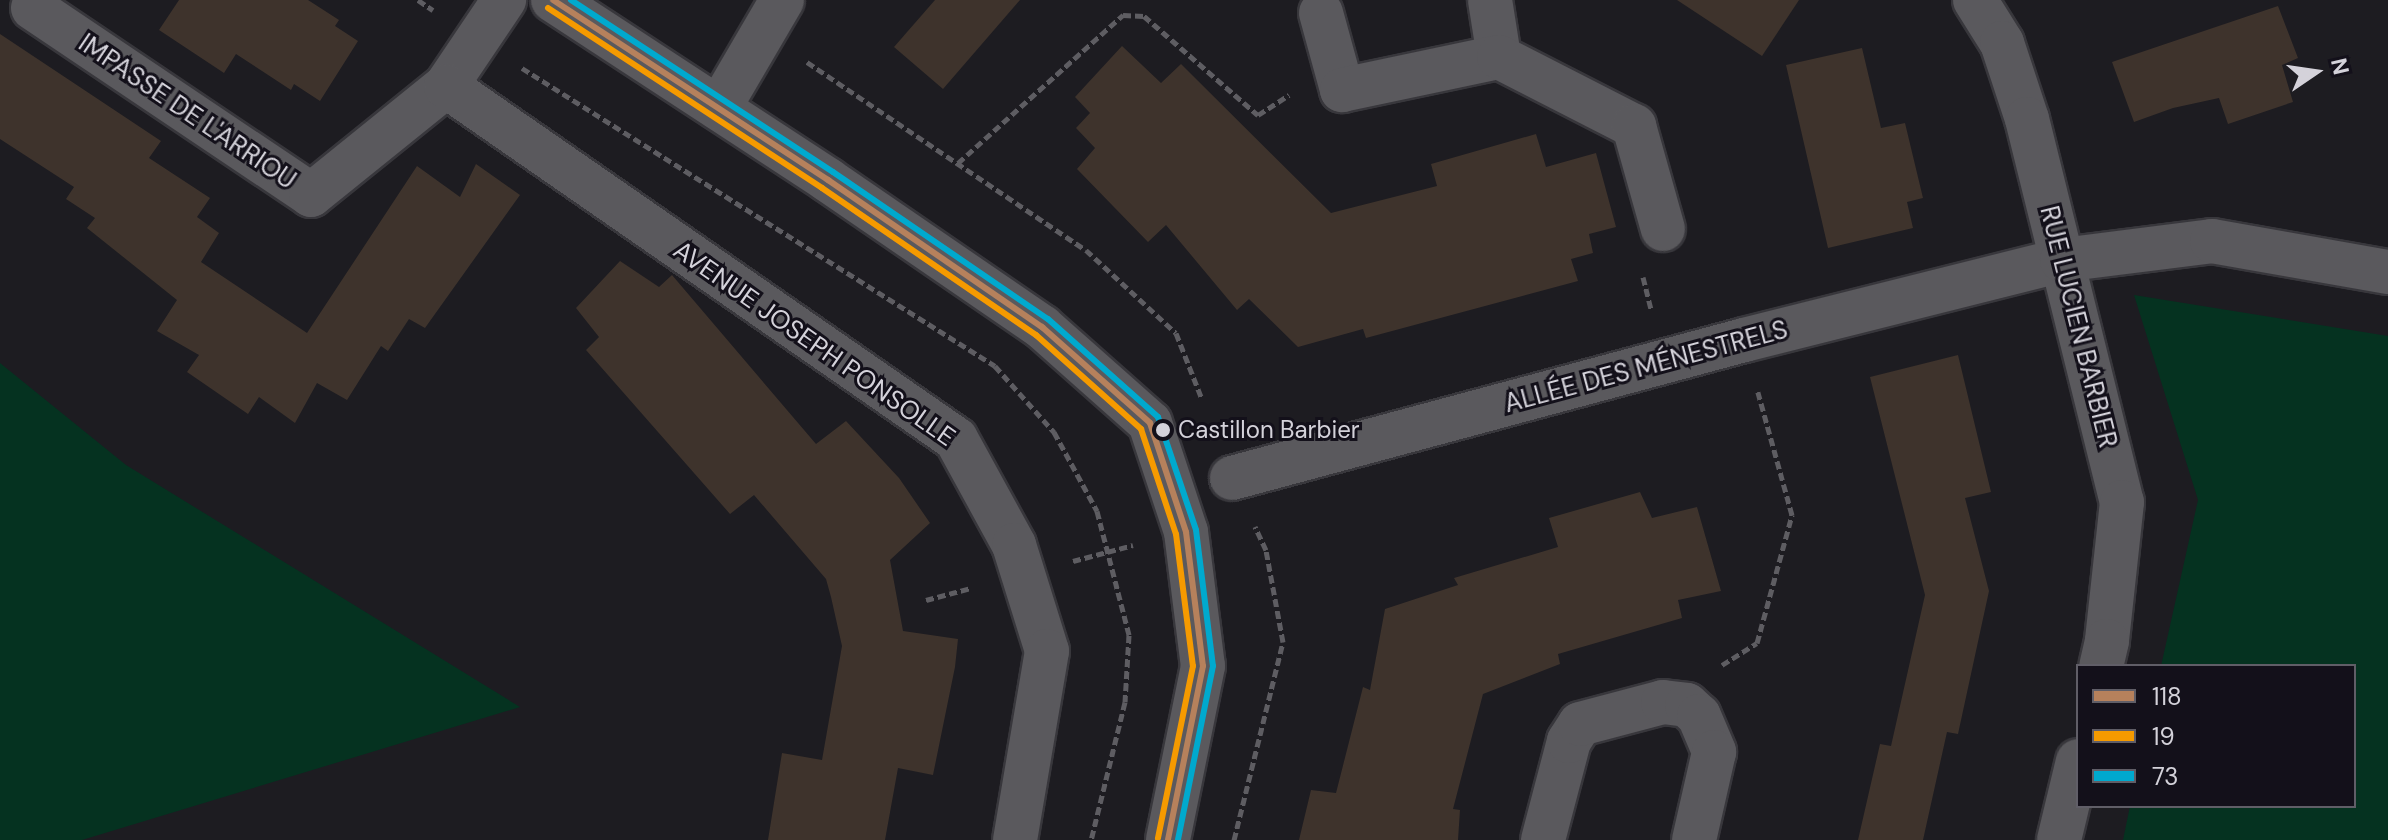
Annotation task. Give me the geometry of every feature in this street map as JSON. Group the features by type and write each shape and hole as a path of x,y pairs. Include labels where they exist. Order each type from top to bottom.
{"street":[{"name":"IMPASSE DE L'ARRIOU","path":"33,8 311,195 446,86 504,0"},
{"path":"553,0 719,108 1042,327 1150,423 1186,532 1203,666 1168,840"},
{"path":"719,108 782,0"},
{"path":"1490,0 1499,57"},
{"name":"RUE LUCIEN BARBIER","path":"1975,0 2002,43 2027,119 2122,502 2107,641 2101,664"},
{"path":"1321,13 1342,90 1499,57 1634,126 1663,229"},
{"name":"AVENUE JOSEPH PONSOLLE","path":"446,86 956,439 1014,545 1047,651 1015,840"},
{"name":"ALLÉE DES MÉNESTRELS","path":"1232,478 1664,361 2062,260 2212,241 2388,272"},
{"path":"1543,840 1569,741 1580,724 1663,702 1687,705 1699,716 1714,752 1694,840"},
{"path":"2059,840 2076,769"}],"path":[{"path":"958,163 1123,15 1144,16 1258,115 1335,64"},
{"path":"1663,229 1639,260 1664,361"},
{"path":"1663,702 1757,643 1792,515 1758,392"}],"green space":[{"path":"2134,295 2388,336 2388,840 2123,840 2130,808 2356,808 2356,664 2161,664 2198,500"},
{"path":"0,363 126,465 520,707 82,840 0,840"}],"building":[{"path":"179,0 308,0 339,20 335,26 358,41 320,101 294,84 291,90 236,54 224,73 159,30"},
{"path":"935,0 1020,0 943,89 894,47"},
{"path":"1677,0 1799,0 1762,56"},
{"path":"2278,6 2298,58 2282,65 2293,102 2228,124 2219,98 2173,108 2134,122 2112,62"},
{"path":"0,34 161,141 149,158 210,198 197,217 219,233 201,262 307,333 417,166 460,197 476,164 520,195 425,328 409,319 388,351 381,346 347,400 317,383 295,423 259,397 248,414 187,372 199,355 157,331 177,300 87,228 95,218 66,199 74,187 0,139"},
{"path":"1122,46 1161,83 1181,64 1331,213 1437,186 1431,164 1536,134 1546,167 1596,153 1616,227 1589,234 1593,253 1571,259 1578,281 1366,338 1363,329 1298,347 1249,299 1237,310 1166,225 1148,242 1077,169 1095,148 1076,128 1090,113 1075,97"},
{"path":"1862,48 1881,128 1905,123 1923,198 1907,202 1913,228 1828,248 1786,65"},
{"path":"620,261 659,287 672,275 816,444 846,421 899,478 930,523 890,560 903,631 958,639 955,667 933,775 898,768 885,840 768,840 782,753 822,760 842,646 831,597 826,579 754,495 730,514 586,350 599,337 576,308"},
{"path":"1958,355 1991,492 1965,498 1989,591 1958,734 1947,732 1923,840 1858,840 1880,744 1891,746 1925,595 1870,377"},
{"path":"1640,492 1652,518 1697,507 1721,591 1678,600 1682,618 1558,654 1560,664 1483,694 1453,809 1460,810 1458,840 1299,840 1311,790 1336,793 1363,687 1370,690 1385,609 1458,585 1454,578 1558,547 1549,518"}],"transit line":[{"name":"118","path":"553,0 828,180 1042,327 1150,423 1186,532 1203,666 1168,840"},
{"name":"73","path":"571,0 833,172 1048,319 1158,417 1196,530 1213,666 1178,840"},
{"name":"19","path":"548,8 822,188 1036,335 1141,429 1176,534 1193,666 1158,838"}],"place":[{"name":"Castillon Barbier","path":"1163,430"}]}
